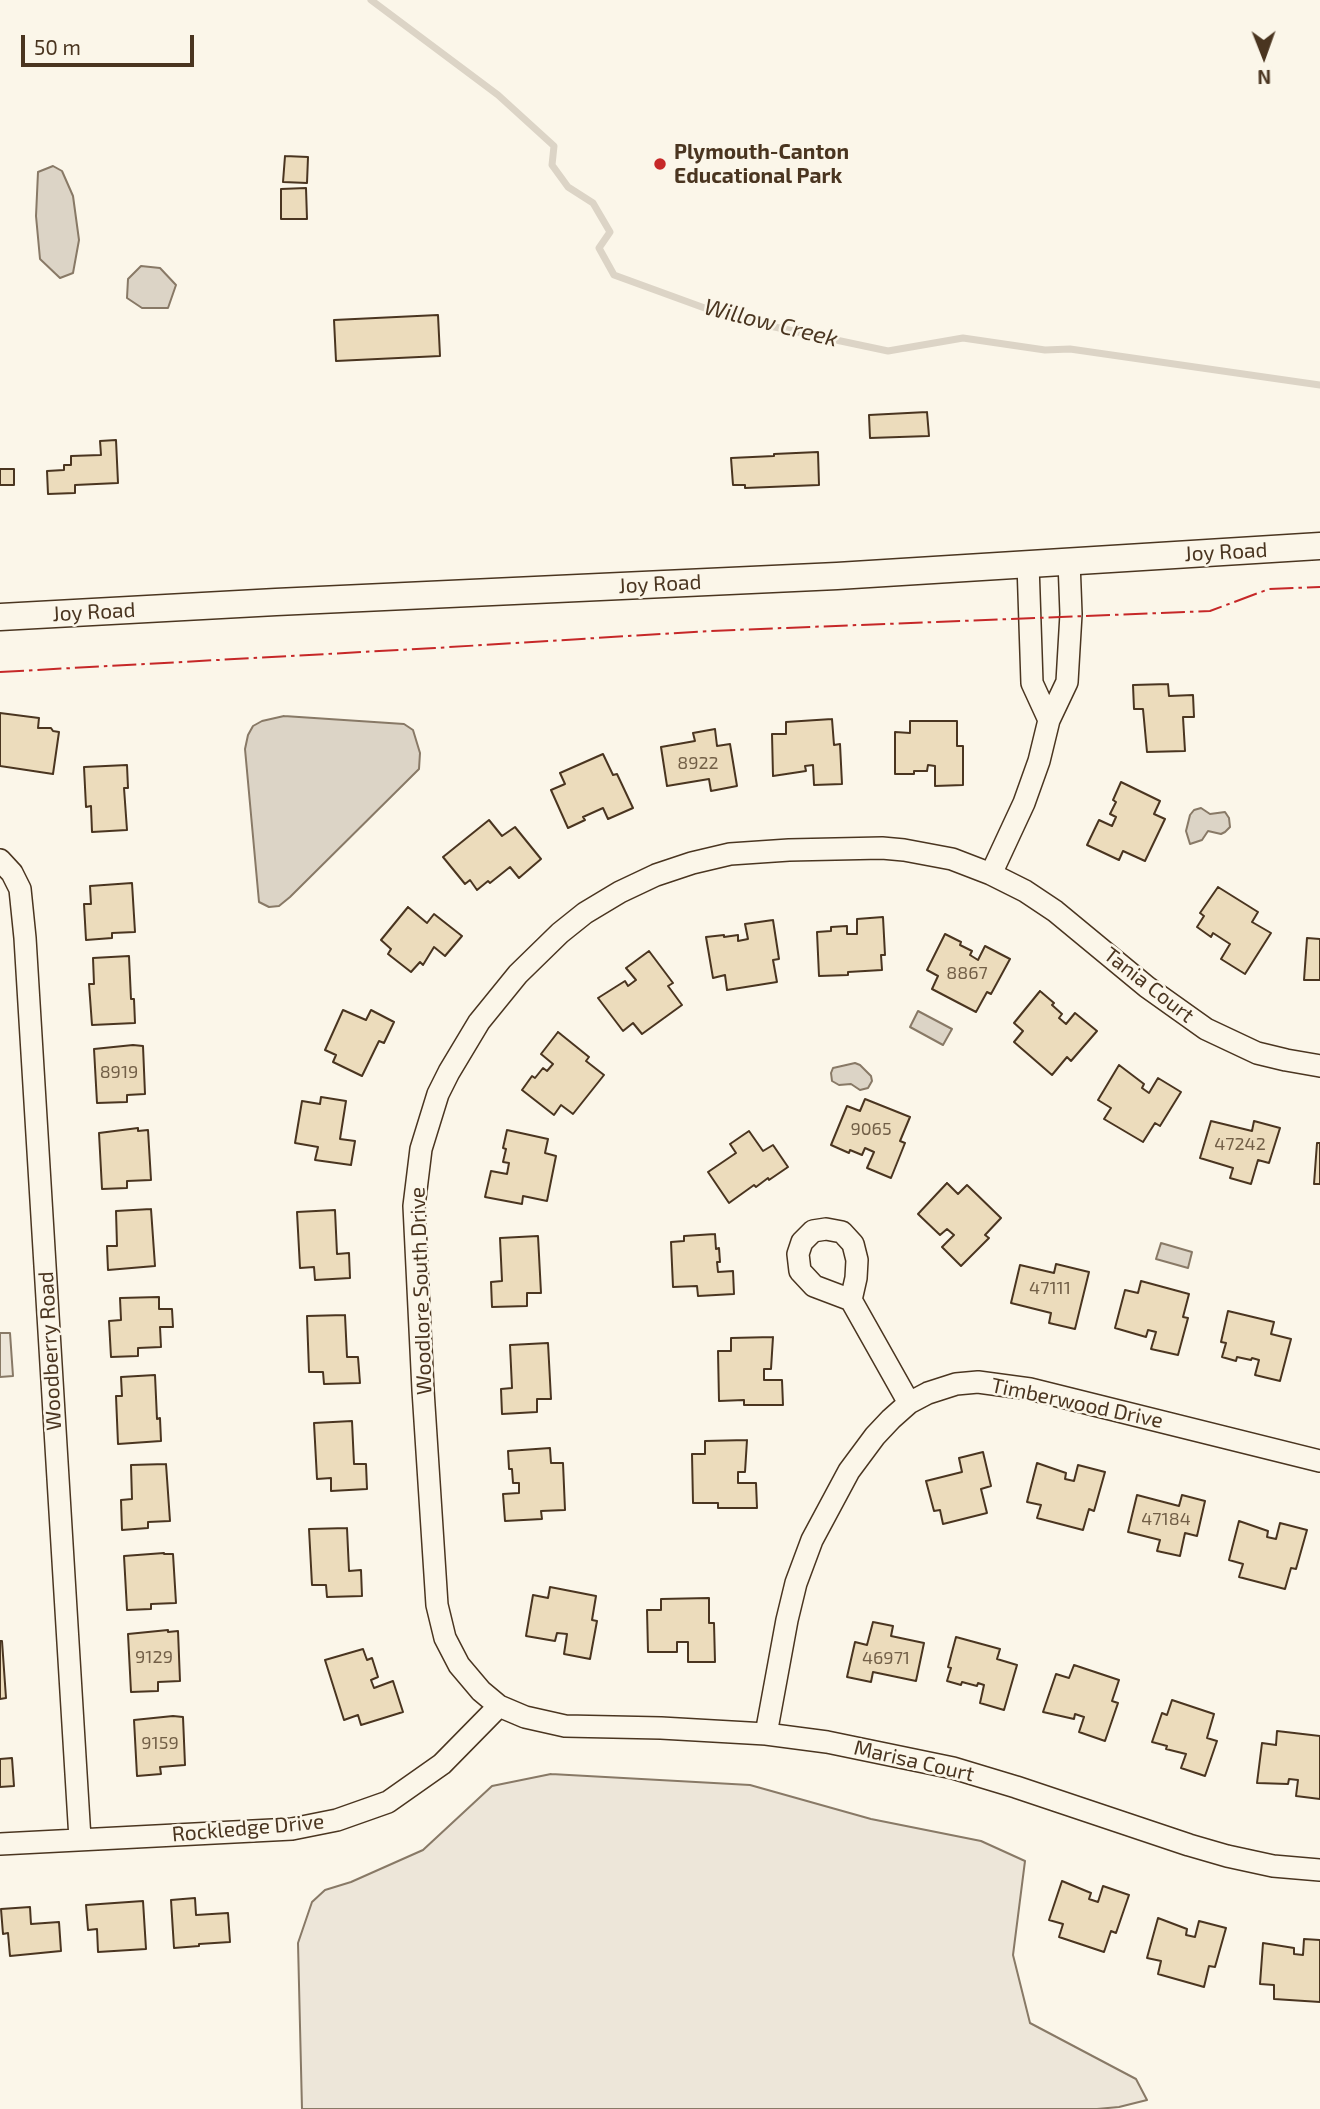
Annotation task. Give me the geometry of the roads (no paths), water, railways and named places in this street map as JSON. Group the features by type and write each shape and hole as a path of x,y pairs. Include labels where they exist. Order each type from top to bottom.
{"street":[{"name":"Joy Road","path":"0,617 837,576 1320,546"},
{"path":"991,874 1024,803 1040,761 1049,720 1068,682 1071,614 1069,561"},
{"path":"1028,564 1032,683 1049,720"},
{"name":"Woodlore South Drive","path":"499,1706 464,1673 444,1638 440,1622 421,1351 414,1206 421,1149 439,1094 464,1044 498,997 533,958 585,913 656,875 692,863 730,854 882,848 952,859 991,874"},
{"name":"Woodberry Road","path":"4,864 20,890 25,939 80,1839"},
{"name":"Tania Court","path":"991,874 1025,891 1055,911 1147,987 1206,1029 1257,1052 1320,1066"},
{"path":"851,1300 909,1403"},
{"name":"Timberwood Drive","path":"766,1734 787,1620 796,1583 812,1540 849,1471 891,1419 909,1403 928,1393 956,1384 978,1382 1030,1389 1320,1461"},
{"name":"Rockledge Drive","path":"0,1844 292,1829 337,1820 388,1802 442,1764 499,1706"},
{"name":"Marisa Court","path":"499,1706 525,1717 565,1726 766,1734 827,1742 953,1768 1189,1845 1273,1866 1320,1870"}],"waterway":[{"name":"Willow Creek","path":"371,0 498,95 554,146 552,165 568,187 593,203 610,232 599,248 614,275 732,318 888,351 963,338 1045,350 1070,349 1320,385"}],"place":[{"name":"Plymouth-Canton Educational Park","path":"660,164"}]}
